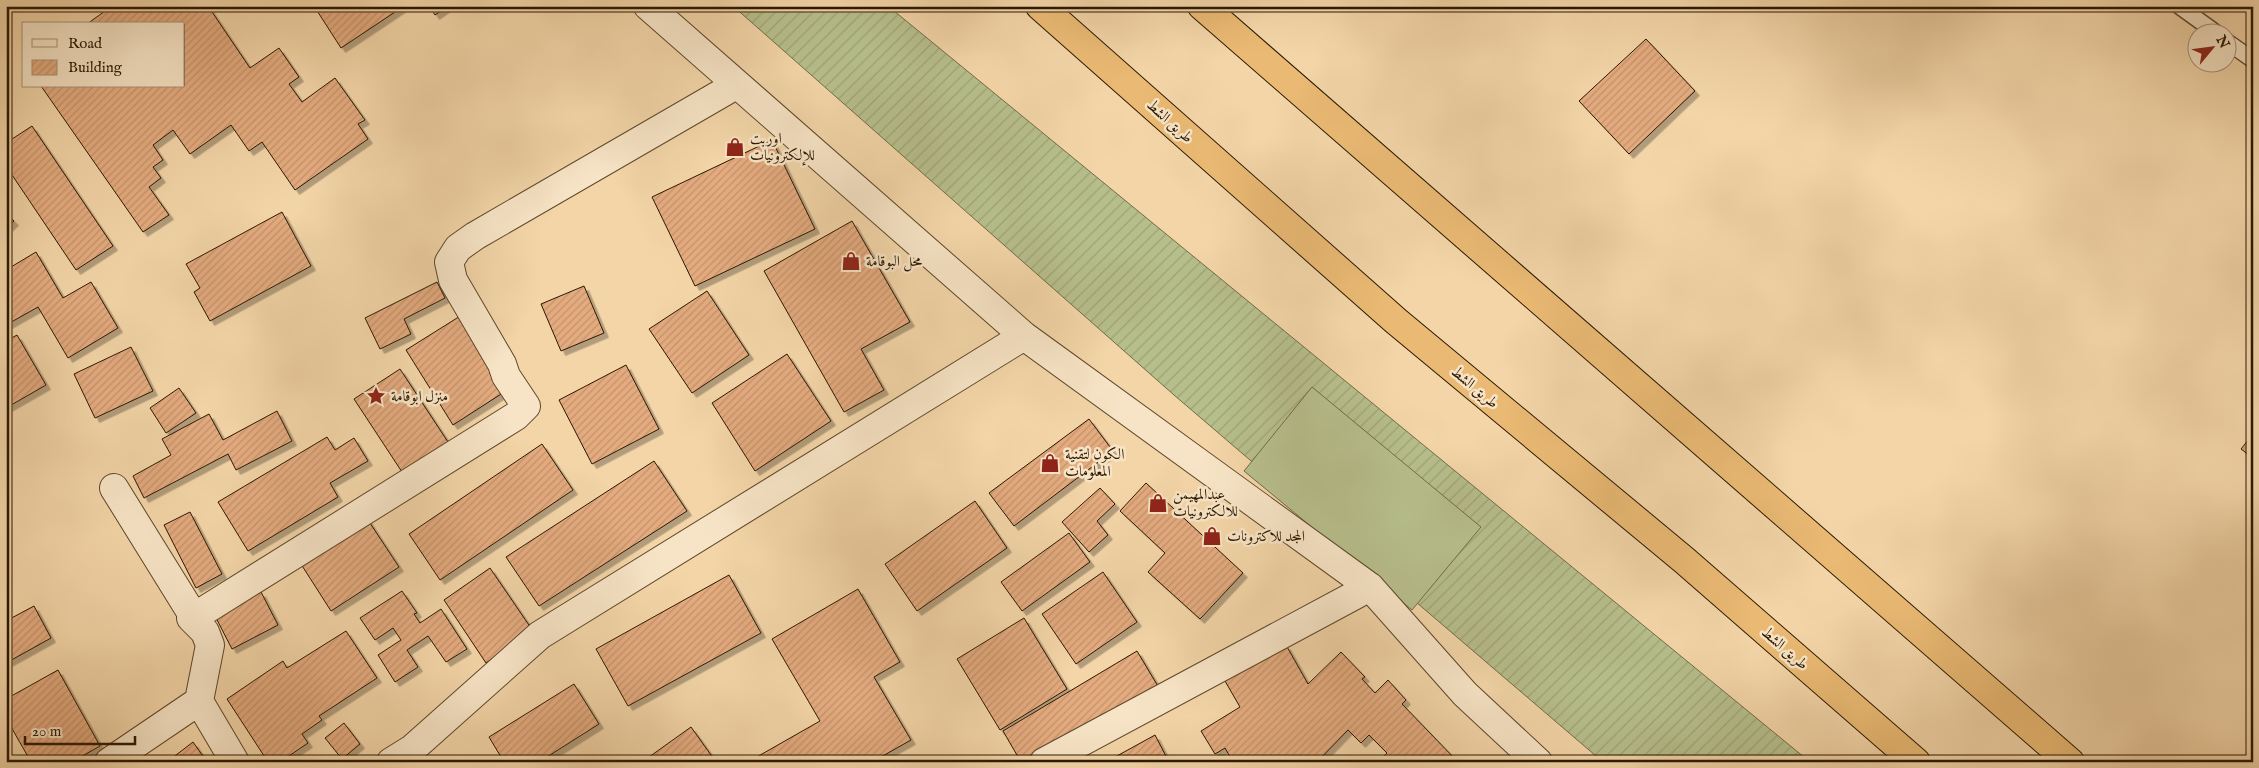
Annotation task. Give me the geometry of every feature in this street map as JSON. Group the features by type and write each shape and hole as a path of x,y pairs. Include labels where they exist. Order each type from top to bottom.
{"highway":[{"name":"طريق الشط","path":"1040,6 1396,321 1684,560 1916,762"},
{"path":"1202,6 2070,762"}],"street":[{"path":"648,6 1024,336 1370,586 1465,694 1538,762"},
{"path":"194,617 516,416 526,406 506,376 502,364 453,280 449,262 458,248 475,236 736,85"},
{"path":"408,758 540,635 1024,336"},
{"path":"114,488 194,617 192,618 205,632 210,645 199,701 235,762"},
{"path":"1044,762 1370,586"},
{"path":"108,762 199,701"}],"lane":[{"path":"2179,6 2201,22"},
{"path":"2236,48 2253,60"}],"green space":[{"path":"733,6 888,6 1810,762 1603,762 1174,395"},
{"path":"1312,387 1481,527 1412,610 1244,471"}],"building":[{"path":"112,6 208,6 250,68 279,48 299,77 289,84 302,102 335,78 365,120 358,124 368,139 295,190 262,142 249,151 231,125 190,154 173,130 153,145 163,160 153,167 161,178 149,187 169,215 143,232 42,88 185,88 185,22 90,22"},
{"path":"314,6 404,6 341,48"},
{"path":"429,6 448,6 435,15"},
{"path":"1646,39 1695,91 1629,154 1579,101"},
{"path":"32,126 113,246 76,270 6,166 6,143"},
{"path":"772,140 815,229 695,286 652,197"},
{"path":"282,212 311,266 210,321 194,292 200,288 186,264"},
{"path":"6,213 14,221 6,229"},
{"path":"852,221 910,322 861,349 884,390 844,412 764,271"},
{"path":"36,252 63,298 91,282 118,328 68,358 38,307 6,325 6,270"},
{"path":"437,282 445,298 404,319 411,334 380,349 365,318"},
{"path":"584,286 604,333 561,351 541,304"},
{"path":"707,291 749,355 692,393 649,329"},
{"path":"465,313 512,387 453,425 406,350"},
{"path":"17,335 46,385 6,408 6,341"},
{"path":"131,347 153,391 95,418 74,374"},
{"path":"787,354 831,421 755,471 712,403"},
{"path":"626,365 659,429 592,464 559,400"},
{"path":"400,369 448,442 402,472 354,399"},
{"path":"179,388 196,413 166,433 150,408"},
{"path":"277,411 292,441 236,470 228,454 144,498 133,476 171,455 162,439 209,414 223,440"},
{"path":"1089,419 1113,451 1014,526 989,493"},
{"path":"2253,434 2253,458 2241,449"},
{"path":"327,437 335,450 354,438 368,461 330,483 338,497 248,551 218,502"},
{"path":"542,444 573,490 440,580 409,534"},
{"path":"654,461 687,511 539,606 506,557"},
{"path":"1146,483 1243,573 1200,619 1148,572 1165,553 1120,511"},
{"path":"1100,488 1115,504 1097,521 1108,535 1089,552 1062,522"},
{"path":"975,501 1007,548 917,611 885,564"},
{"path":"190,512 222,574 196,588 164,525"},
{"path":"366,517 399,567 331,611 299,561"},
{"path":"1069,533 1090,562 1022,611 1001,582"},
{"path":"490,568 533,631 486,663 444,600"},
{"path":"1103,572 1137,622 1076,664 1042,614"},
{"path":"729,575 761,633 628,706 596,649"},
{"path":"858,589 900,662 874,677 911,740 872,762 748,762 820,721 772,639"},
{"path":"402,591 417,613 414,614 420,623 441,609 467,649 446,662 428,636 407,650 418,667 395,682 378,655 401,640 393,628 375,640 360,618"},
{"path":"261,592 278,625 232,649 215,616"},
{"path":"34,606 51,638 6,663 6,621"},
{"path":"1024,618 1067,689 1000,730 957,659"},
{"path":"346,631 377,678 319,716 322,720 302,734 308,743 280,762 268,762 227,699 283,661 287,668"},
{"path":"1286,645 1308,684 1341,652 1365,677 1362,679 1375,693 1388,680 1406,700 1402,704 1458,762 1378,762 1387,753 1369,735 1361,743 1348,730 1317,762 1233,762 1225,748 1215,754 1201,731 1240,707 1225,681"},
{"path":"1137,651 1159,688 1037,762 1021,762 1003,731"},
{"path":"58,670 100,746 72,762 31,762 6,718 6,699"},
{"path":"574,684 599,724 539,762 504,762 489,737"},
{"path":"344,723 360,744 342,759 325,738"},
{"path":"691,727 716,762 642,762"},
{"path":"1155,735 1169,762 1106,762"},
{"path":"193,742 207,762 167,762"}],"place":[{"name":"اوربت للإلكترونيات","path":"735,147"},
{"name":"محل البوقامة","path":"851,261"},
{"name":"منزل ابوقامة","path":"376,396"},
{"name":"الكون لتقنية المعلومات","path":"1050,463"},
{"name":"عبدالمهيمن للالكترونيات","path":"1158,503"},
{"name":"المجد للاكترونات","path":"1212,536"}]}
